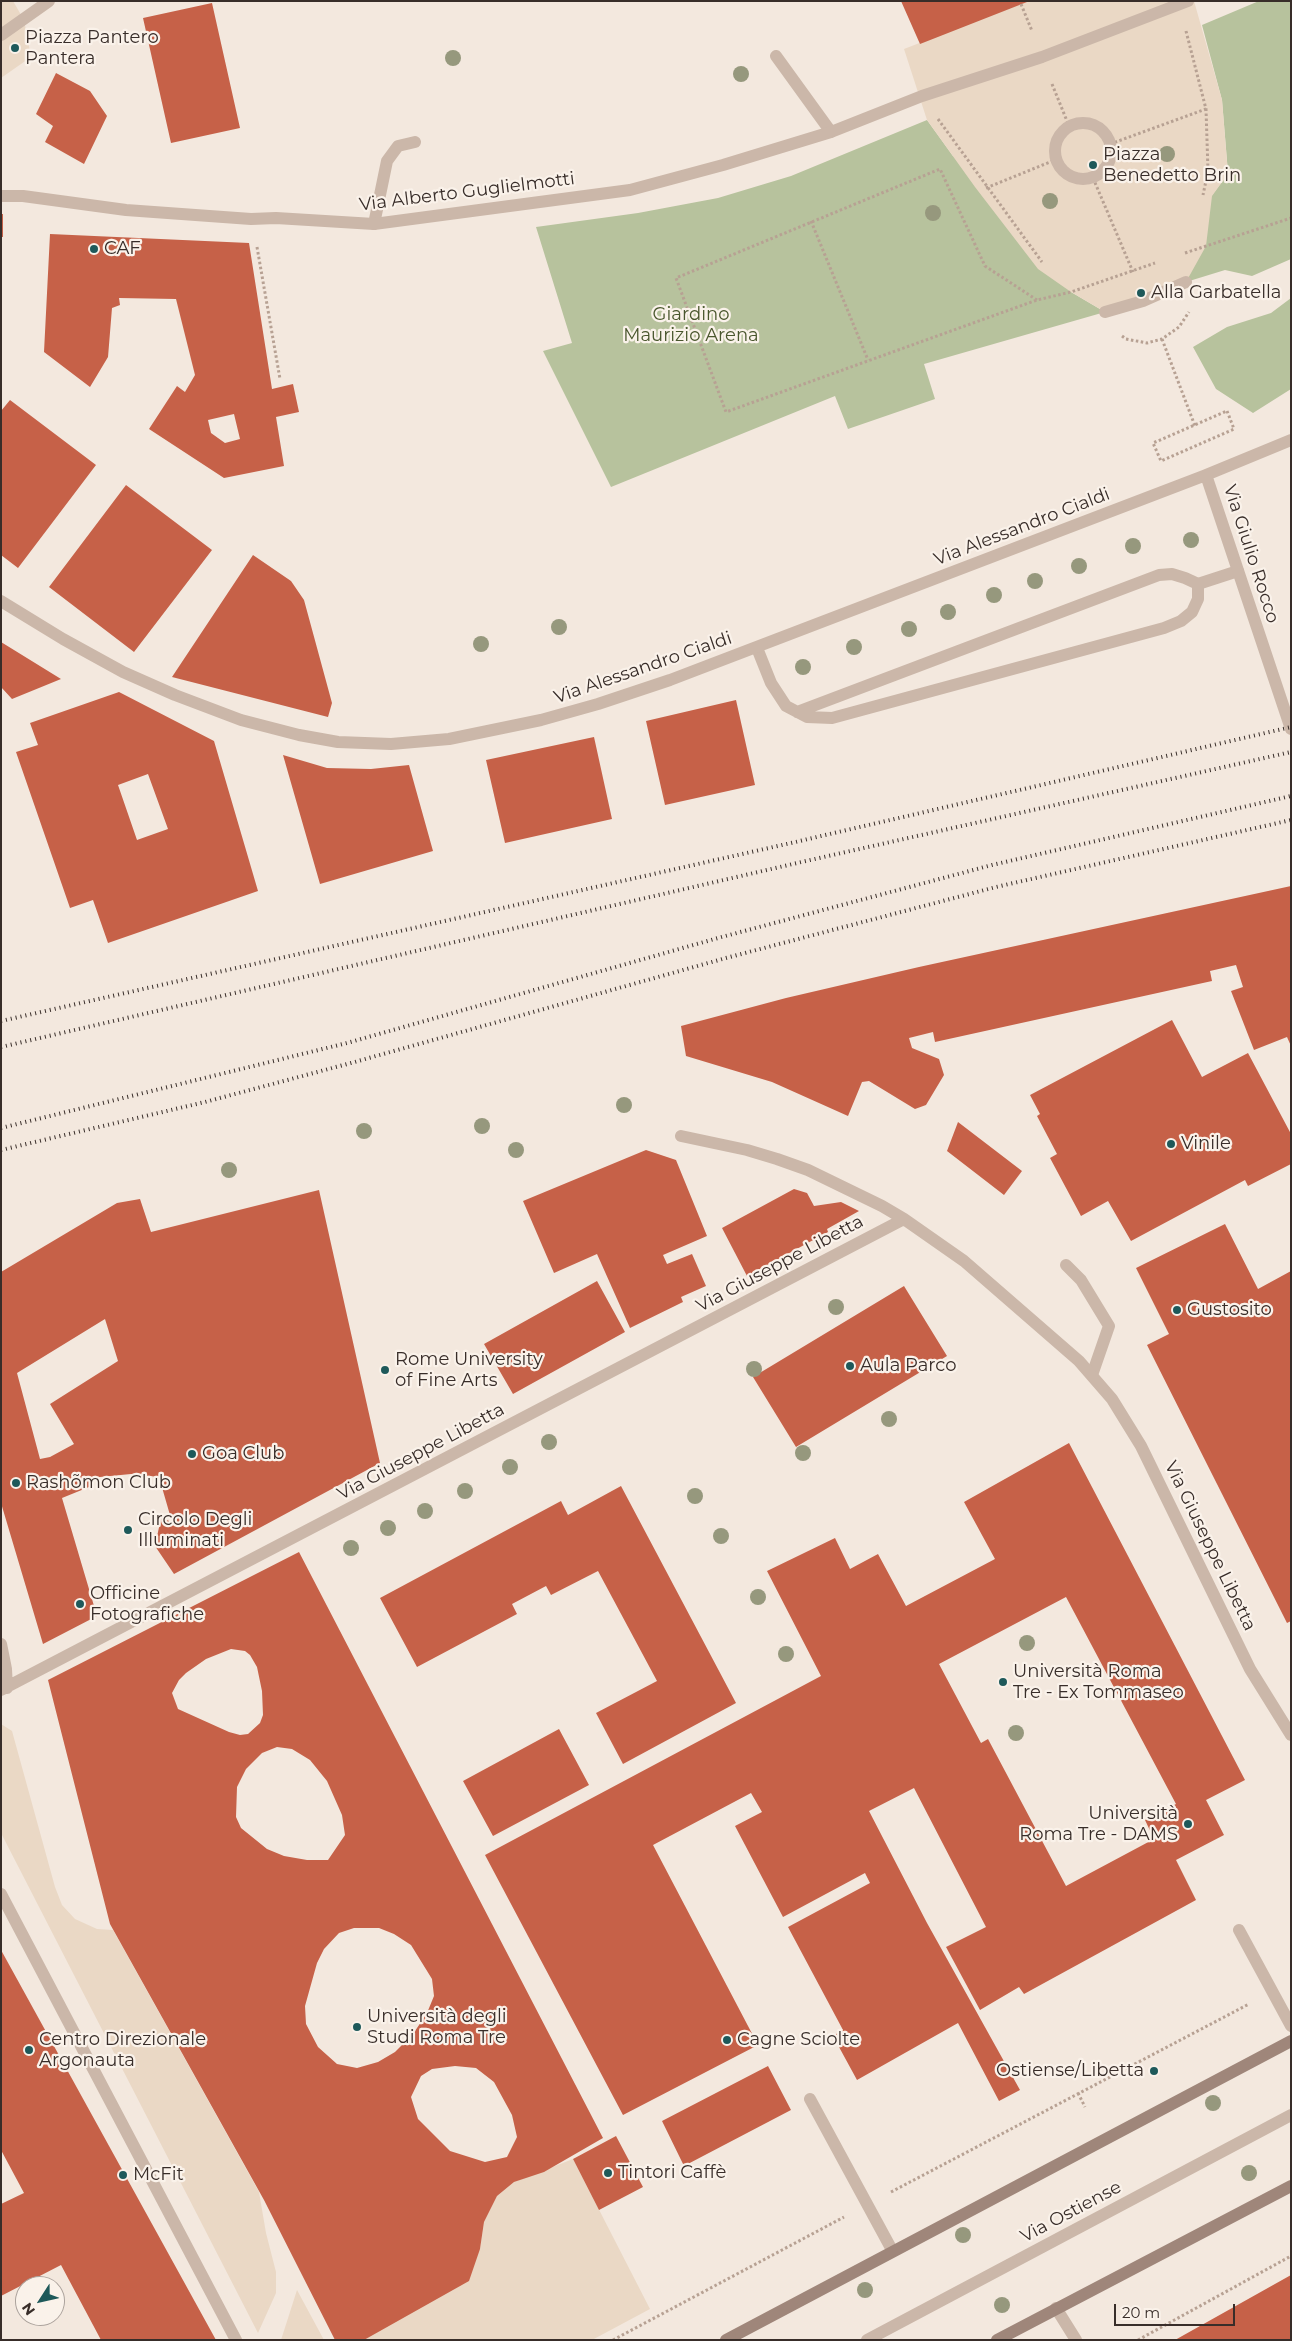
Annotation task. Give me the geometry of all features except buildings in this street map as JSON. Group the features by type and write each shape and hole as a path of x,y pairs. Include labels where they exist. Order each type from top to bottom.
{"main road":[{"path":"726,2340 892,2250 1291,2041"},
{"path":"997,2340 1291,2186"}],"street":[{"path":"1,36 49,1"},
{"path":"922,96 1042,57 1183,3"},
{"path":"776,56 831,132"},
{"name":"Via Alberto Guglielmotti","path":"1,196 23,196 126,210 251,219 276,218 374,224 630,190 723,166 831,132 922,96"},
{"path":"1083,123 1097,127 1107,137 1110,144 1109,164 1099,175 1093,178 1084,180 1069,177 1058,167 1055,160 1054,153 1057,140 1069,126 1083,123"},
{"path":"374,224 387,161 398,146 414,142"},
{"path":"1105,312 1144,301 1186,282"},
{"name":"Via Alessandro Cialdi","path":"1,601 123,672 175,695 259,725 318,739 355,743 405,743 449,739 524,724 598,704 757,648 1206,475 1291,440"},
{"name":"Via Giulio Rocco","path":"1206,475 1291,730"},
{"path":"797,712 1159,575 1172,574 1198,584 1238,571"},
{"path":"757,648 770,684 786,706 797,712 819,719 850,714 1164,628 1192,612 1198,599 1198,584"},
{"name":"Via Giuseppe Libetta","path":"681,1136 747,1150 808,1170 859,1194 904,1219 964,1261 1092,1375 1112,1399 1141,1446 1250,1669 1291,1734"},
{"name":"Via Giuseppe Libetta","path":"4,1689 904,1219"},
{"path":"1066,1265 1081,1280 1109,1326 1092,1375"},
{"path":"1,1644 6,1669 4,1689"},
{"path":"1,1894 236,2340"},
{"path":"1239,1930 1291,2026"},
{"path":"810,2099 892,2250"},
{"name":"Via Ostiense","path":"867,2340 1291,2115"},
{"path":"1056,2308 1076,2340"}],"path":[{"path":"1183,3 1206,109 1208,171 1203,195"},
{"path":"1042,57 1069,126"},
{"path":"922,96 986,188 1042,262"},
{"path":"1110,144 1206,109"},
{"path":"986,188 1055,160"},
{"path":"1037,300 985,266 940,169 676,278 726,412 1037,300 1071,292"},
{"path":"1093,178 1144,301"},
{"path":"811,221 868,360"},
{"path":"257,244 280,379"},
{"path":"1147,343 1162,338 1179,327"},
{"path":"1162,338 1195,426"},
{"path":"1227,411 1234,429 1161,461 1154,443 1195,426 1227,411"},
{"path":"1085,2107 1078,2093 1273,1991"},
{"path":"1138,2340 1291,2256"}],"green space":[{"name":"Giardino Maurizio Arena","path":"1259,1 1291,1 1291,259 1252,276 1225,270 1186,282 1071,292 1105,312 924,364 935,399 848,429 835,396 611,487 543,351 572,343 536,227 638,213 718,198 791,176 927,120 953,156 1212,195 1228,173 1222,100 1202,25"},
{"path":"1291,298 1291,389 1253,413 1216,389 1193,347 1227,327 1271,313"}],"shaded area":[{"name":"Piazza Pantero Pantera","path":"1,1 13,1 24,20 31,57 1,78"},
{"name":"Piazza Benedetto Brin","path":"1028,1 1194,1 1222,100 1228,174 1212,196 1206,246 1186,282 1105,312 1071,292 1038,269 975,187 927,120 904,49"},
{"path":"1,1724 12,1731 55,1887 62,1905 75,1919 97,1929 113,1930 259,2192 266,2233 276,2272 276,2293 258,2333 1,1833"},
{"path":"573,2159 650,2309 592,2340 364,2340 480,2249 484,2222 497,2196 514,2182"},
{"path":"297,2290 324,2340 281,2340"}],"railway":[{"path":"1,1021 791,843 1291,727"},
{"path":"1,1047 797,863 1291,752"},
{"path":"1,1128 347,1043 718,938 992,865 1291,796"},
{"path":"1,1150 205,1102 726,958 996,887 1291,820"}],"place":[{"name":"Piazza Pantero Pantera","path":"15,48"},
{"name":"Piazza Benedetto Brin","path":"1093,165"},
{"name":"CAF","path":"94,249"},
{"name":"Alla Garbatella","path":"1141,293"},
{"name":"Vinile","path":"1171,1144"},
{"name":"Gustosito","path":"1177,1310"},
{"name":"Aula Parco","path":"850,1366"},
{"name":"Rome University of Fine Arts","path":"385,1370"},
{"name":"Goa Club","path":"192,1454"},
{"name":"Rashõmon Club","path":"16,1483"},
{"name":"Circolo Degli Illuminati","path":"128,1530"},
{"name":"Officine Fotografiche","path":"80,1604"},
{"name":"Università Roma Tre - Ex Tommaseo","path":"1003,1682"},
{"name":"Università Roma Tre - DAMS","path":"1188,1824"},
{"name":"Università degli Studi Roma Tre","path":"357,2027"},
{"name":"Cagne Sciolte","path":"727,2040"},
{"name":"Centro Direzionale Argonauta","path":"29,2050"},
{"name":"Ostiense/Libetta","path":"1154,2071"},
{"name":"Tintori Caffè","path":"608,2173"},
{"name":"McFit","path":"123,2175"}]}
